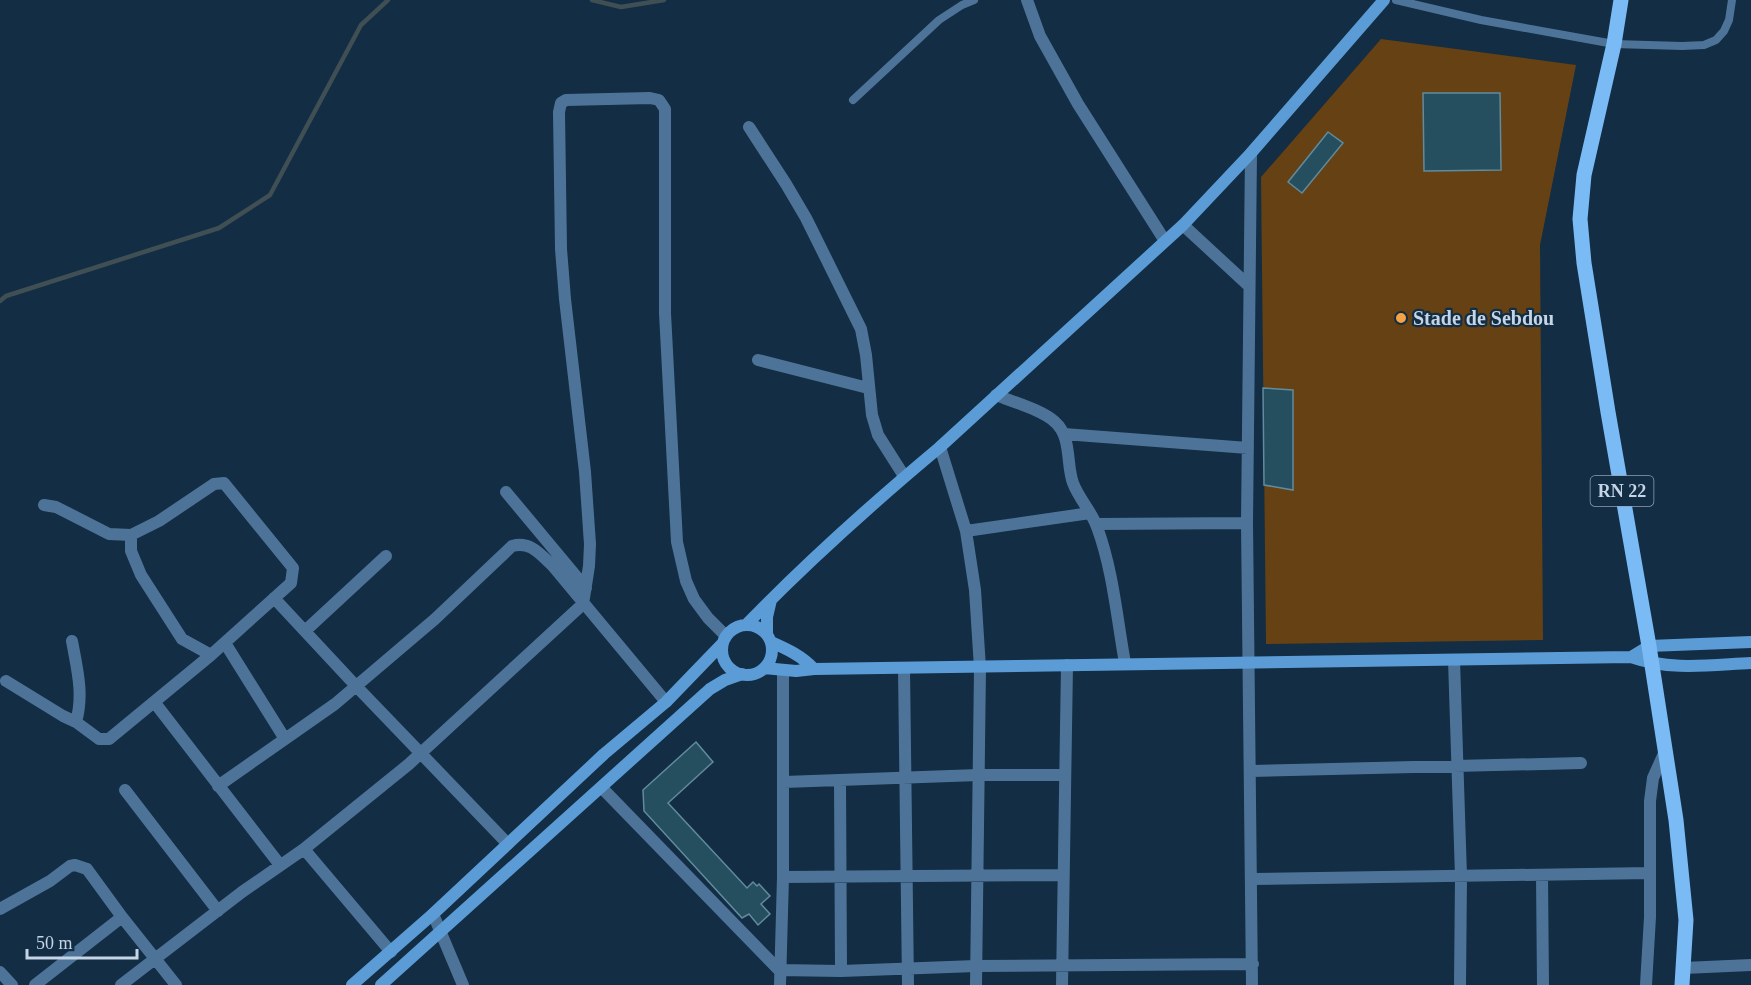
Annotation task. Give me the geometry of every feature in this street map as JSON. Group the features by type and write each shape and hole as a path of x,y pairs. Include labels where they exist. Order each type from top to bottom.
{"main road":[{"path":"746,625 904,476 940,447 1183,225 1251,153 1384,0"},
{"name":"RN 22","path":"1621,0 1614,44 1584,175 1580,219 1584,263 1666,749 1680,852 1686,920 1683,985"},
{"path":"381,985 710,689 742,674 758,672 764,668 772,656 767,617 771,599"},
{"path":"352,985 433,914 604,754 666,702 738,626 754,626 814,669"},
{"path":"725,640 722,651 728,666 742,674"},
{"path":"1631,657 1649,646 1751,642"},
{"path":"764,668 783,671 1125,663 1631,657 1652,664 1679,667 1751,663"}],"street":[{"path":"1027,0 1040,36 1078,104 1166,241"},
{"path":"121,985 304,849 422,753 583,604 590,544 561,249 560,106 566,100 650,98 664,104 666,117 665,313 677,542 686,581 694,599 725,640"},
{"path":"748,128 801,209 861,329 872,414 878,435 904,476"},
{"path":"1251,153 1247,523 1252,985"},
{"path":"1183,225 1248,285"},
{"path":"758,360 868,388"},
{"path":"996,395 1043,415 1055,422 1064,434 1072,481 1093,519 1108,569 1125,663"},
{"path":"1064,434 1248,448"},
{"path":"940,447 966,531 975,590 980,668 976,985"},
{"path":"6,681 76,722 99,739 109,740 211,656 291,583 293,568 224,483 214,484 159,521 131,536 109,534 56,507 44,505"},
{"path":"506,492 586,588"},
{"path":"966,531 1093,519 1247,523"},
{"path":"131,536 131,551 141,575 182,639 211,656"},
{"path":"218,786 335,704 435,619 512,546 524,544 536,550 552,565 666,702"},
{"path":"304,631 386,556"},
{"path":"274,598 508,844"},
{"path":"72,641 81,688 80,709 76,722"},
{"path":"225,643 285,739"},
{"path":"1454,660 1461,876 1460,985"},
{"path":"1062,985 1066,665"},
{"path":"903,668 908,985"},
{"path":"780,985 784,782 783,671"},
{"path":"155,703 280,865"},
{"path":"1646,985 1650,801 1653,778 1666,749"},
{"path":"1251,771 1581,763"},
{"path":"784,782 978,775 1065,775"},
{"path":"840,780 841,971"},
{"path":"602,788 779,970 1253,964"},
{"path":"125,790 218,911"},
{"path":"304,849 391,952"},
{"path":"0,909 16,902 70,866 75,865 87,869 176,985"},
{"path":"1252,879 1650,873"},
{"path":"783,877 1062,875"},
{"path":"1542,875 1543,985"},
{"path":"433,914 462,985"},
{"path":"35,985 122,917"},
{"path":"1684,968 1751,965"},
{"path":"0,972 12,985"}],"lane":[{"path":"853,100 939,20 962,4 975,0"},
{"path":"1396,0 1481,20 1614,44 1704,45 1716,40 1724,31 1729,20 1732,0"}],"shaded area":[{"name":"Stade de Sebdou","path":"1381,39 1576,65 1540,245 1543,640 1266,644 1261,177"}],"building":[{"path":"1423,93 1500,93 1501,170 1424,171"},
{"path":"1328,132 1343,143 1302,193 1288,182"},
{"path":"1263,388 1293,390 1293,490 1264,485"},
{"path":"696,742 713,762 668,803 747,888 753,882 757,886 759,884 770,896 761,904 770,914 758,925 749,914 742,918 644,811 643,790"}],"waterway":[{"path":"0,301 6,296 219,228 270,195 361,25 388,0"},
{"path":"592,0 621,7 664,0"}],"place":[{"name":"Stade de Sebdou","path":"1401,318"}]}
